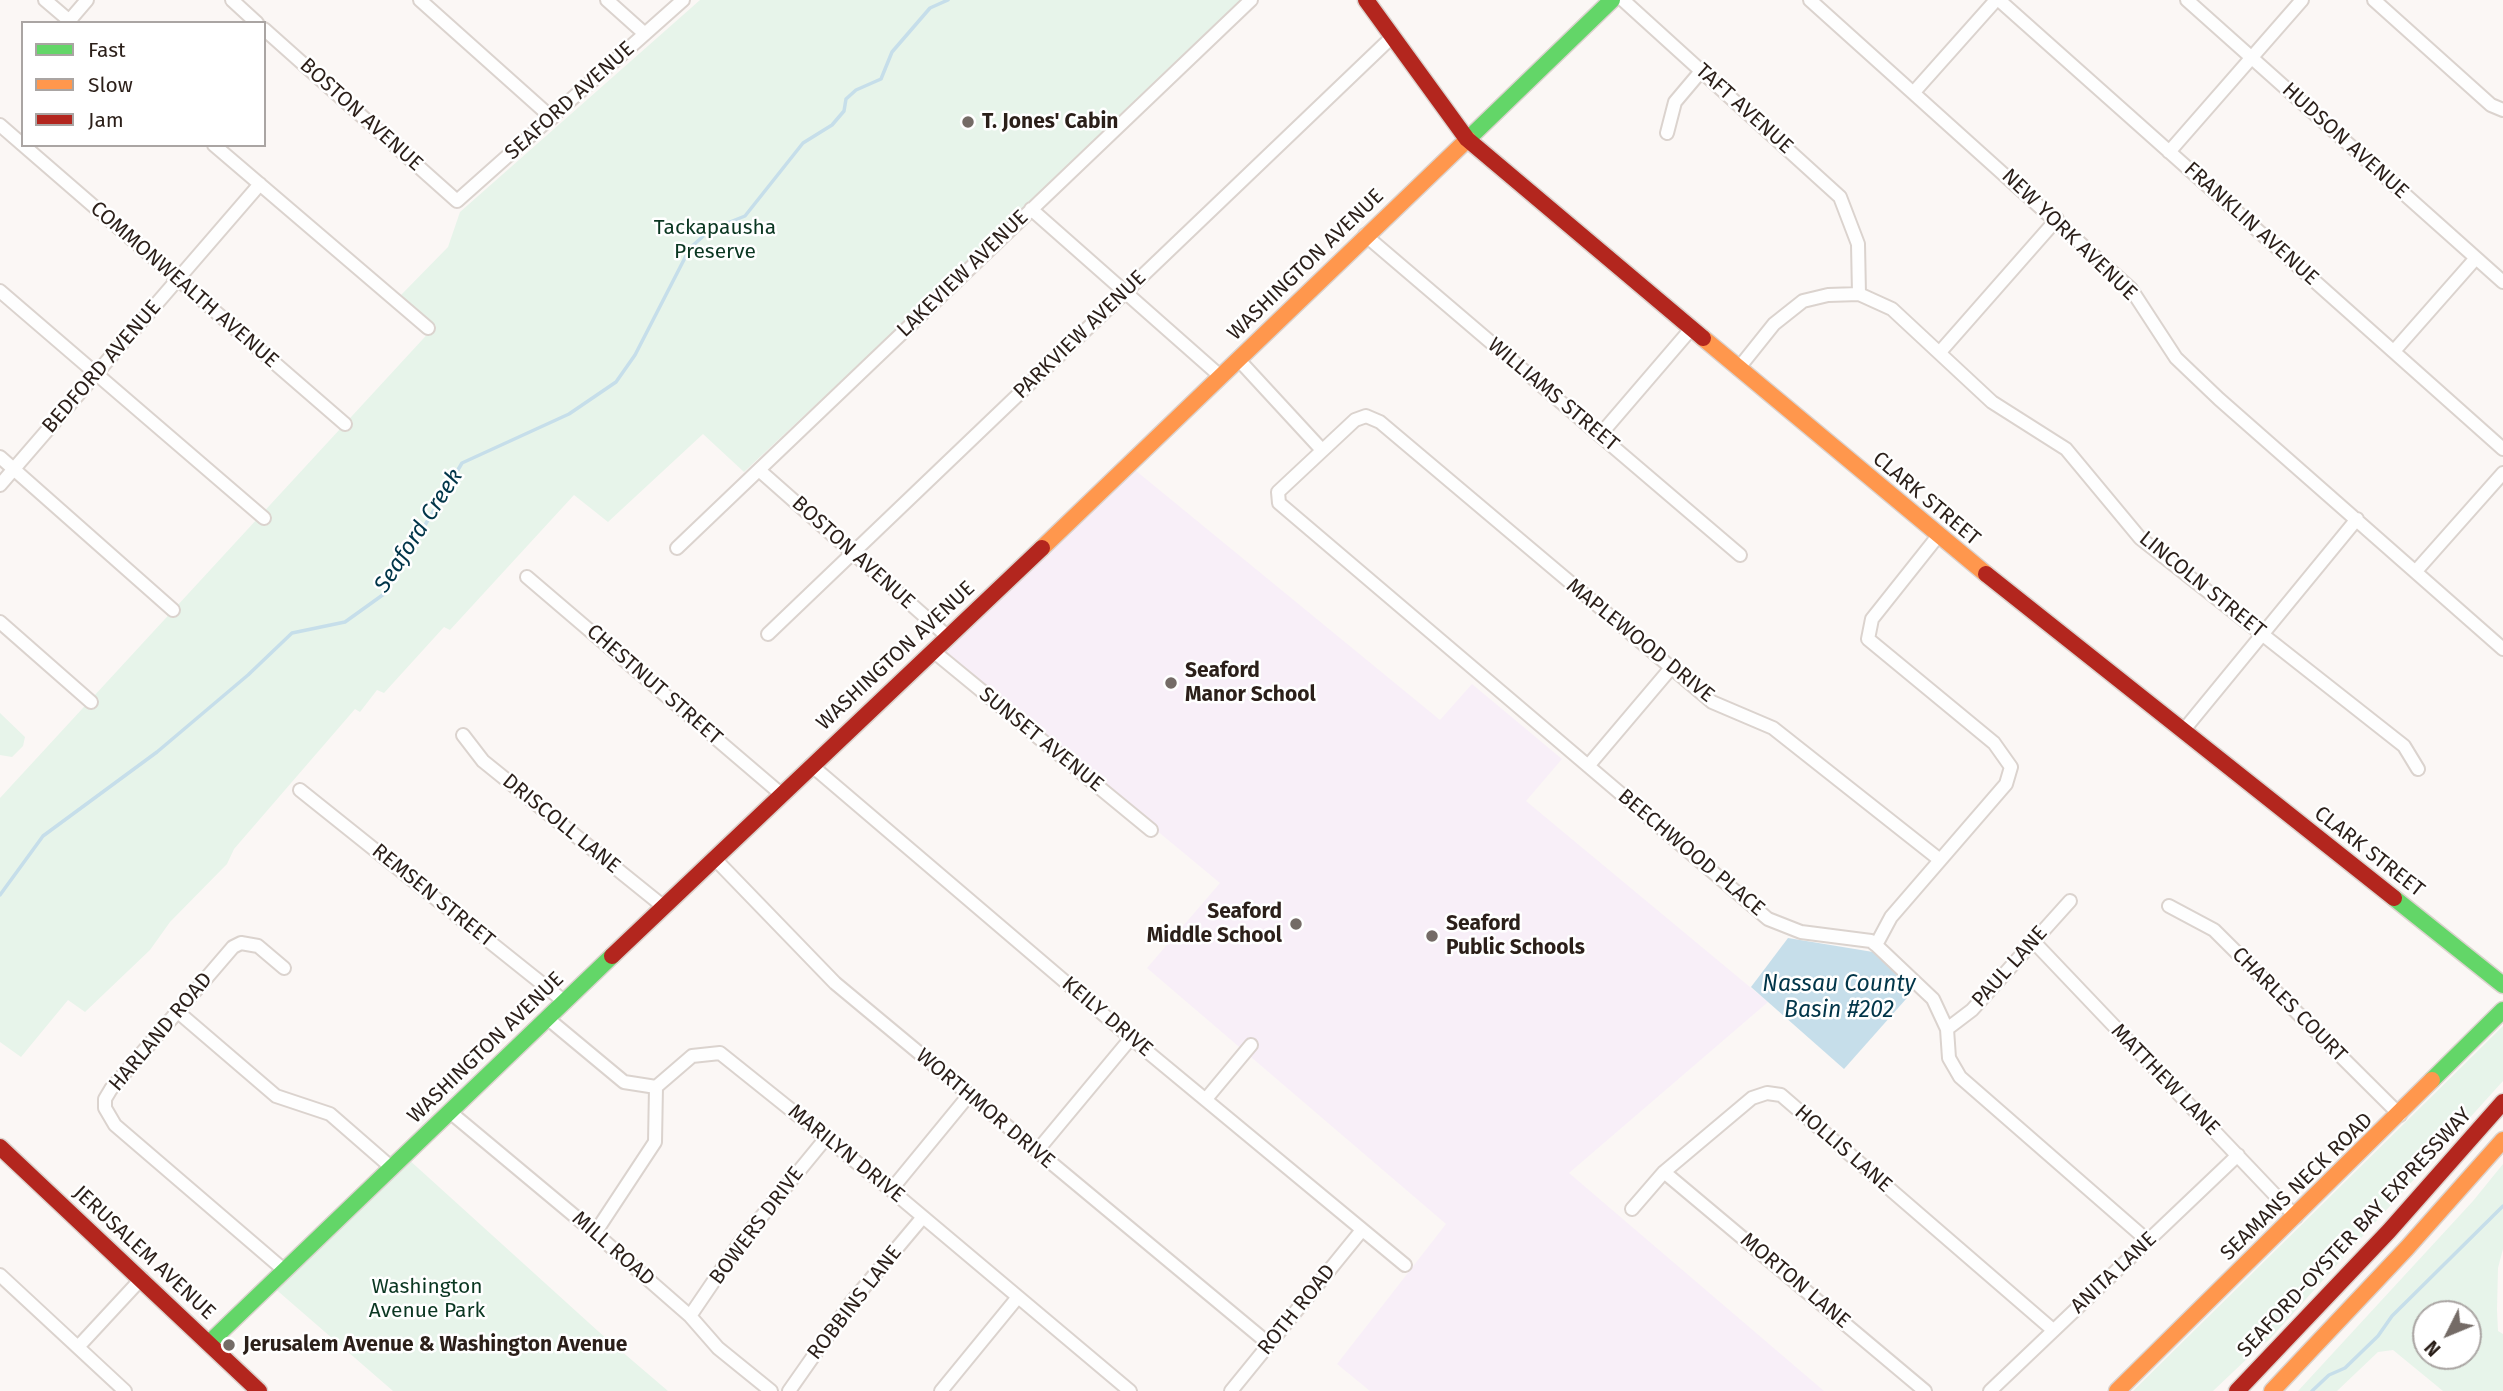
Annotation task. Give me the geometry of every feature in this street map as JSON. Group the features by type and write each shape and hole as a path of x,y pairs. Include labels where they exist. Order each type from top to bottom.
{"main road":[{"name":"CLARK STREET","path":"1366,0 1466,139 1938,536 2503,985"},
{"name":"WASHINGTON AVENUE","path":"209,1343 1612,0"},
{"name":"SEAMANS NECK ROAD","path":"2117,1391 2297,1217 2503,1010"},
{"name":"SEAFORD-OYSTER BAY EXPRESSWAY","path":"2237,1391 2389,1231 2503,1102"},
{"path":"2272,1391 2407,1248 2503,1140"},
{"name":"JERUSALEM AVENUE","path":"0,1147 142,1278 258,1391"}],"street":[{"path":"45,0 70,21"},
{"path":"72,21 87,0"},
{"path":"232,0 255,21"},
{"path":"419,0 552,118"},
{"path":"607,0 645,34"},
{"name":"SEAFORD AVENUE","path":"457,201 683,0"},
{"name":"LAKEVIEW AVENUE","path":"677,548 1251,0"},
{"name":"TAFT AVENUE","path":"1623,0 1840,197 1858,244 1859,294"},
{"name":"NEW YORK AVENUE","path":"1810,0 2057,219 2131,289 2176,358 2219,399 2503,649"},
{"path":"1914,92 1997,0"},
{"name":"FRANKLIN AVENUE","path":"1997,0 2503,449"},
{"name":"HUDSON AVENUE","path":"2187,0 2503,282"},
{"path":"2169,152 2302,0"},
{"path":"2374,0 2491,106 2503,110"},
{"name":"BOSTON AVENUE","path":"266,31 457,201"},
{"name":"PARKVIEW AVENUE","path":"768,634 1392,37"},
{"path":"1667,133 1675,102 1702,70"},
{"name":"COMMONWEALTH AVENUE","path":"0,125 21,143"},
{"name":"COMMONWEALTH AVENUE","path":"25,147 345,424"},
{"path":"216,147 428,328"},
{"name":"BEDFORD AVENUE","path":"0,485 260,184"},
{"path":"1031,209 1219,375"},
{"path":"1940,352 2057,219"},
{"name":"WILLIAMS STREET","path":"1365,236 1741,555"},
{"path":"2394,351 2476,258"},
{"path":"0,291 264,518"},
{"name":"LINCOLN STREET","path":"1738,369 1774,324 1803,301 1828,295 1859,294 1892,309 1992,402 2066,449 2140,538 2404,746 2418,769"},
{"path":"1600,435 1691,328"},
{"path":"1238,359 1322,450"},
{"name":"MAPLEWOOD DRIVE","path":"1322,450 1350,424 1366,415 1380,422 1712,702 1773,728 1940,860"},
{"name":"BEECHWOOD PLACE","path":"1322,450 1278,492 1279,503 1768,919 1801,932 1871,942 1876,945"},
{"path":"0,457 173,610"},
{"name":"BOSTON AVENUE","path":"759,470 947,636"},
{"path":"2416,572 2503,473"},
{"path":"2183,732 2261,633 2357,519"},
{"path":"1938,536 1872,619 1868,639 1994,743 2011,767 2006,784 1891,917 1876,945 1933,999 1947,1029 1949,1058 1960,1077 2148,1241"},
{"name":"CHESTNUT STREET","path":"527,577 781,794"},
{"path":"0,622 91,702"},
{"name":"SUNSET AVENUE","path":"932,650 1151,830"},
{"path":"1588,766 1671,668"},
{"name":"DRISCOLL LANE","path":"463,735 483,761 663,908"},
{"name":"KEILY DRIVE","path":"811,765 1131,1038 1405,1265"},
{"name":"REMSEN STREET","path":"300,790 565,1002"},
{"name":"WORTHMOR DRIVE","path":"715,859 835,983 1269,1344"},
{"name":"PAUL LANE","path":"1947,1029 1972,1010 2070,901"},
{"name":"CHARLES COURT","path":"2169,906 2214,930 2400,1115"},
{"name":"MATTHEW LANE","path":"2034,942 2297,1217"},
{"name":"HARLAND ROAD","path":"284,968 258,946 241,943 226,954 105,1099 105,1108 115,1125 284,1270"},
{"path":"178,1012 276,1096 330,1114 392,1168"},
{"path":"547,1018 624,1082 656,1087 656,1142 595,1233"},
{"path":"1037,1151 1131,1038"},
{"path":"1206,1100 1251,1045"},
{"name":"MARILYN DRIVE","path":"656,1087 692,1056 720,1053 891,1190 1130,1391"},
{"name":"HOLLIS LANE","path":"1632,1209 1664,1172 1752,1098 1767,1093 1781,1096 2053,1330"},
{"path":"891,1190 969,1095"},
{"name":"MILL ROAD","path":"450,1112 595,1233 690,1317 718,1348 771,1391"},
{"name":"BOWERS DRIVE","path":"690,1317 739,1244 826,1138"},
{"name":"ANITA LANE","path":"1998,1388 2053,1330 2238,1155"},
{"name":"MORTON LANE","path":"1664,1172 1925,1391"},
{"name":"ROBBINS LANE","path":"789,1391 850,1304 923,1217"},
{"name":"ROTH ROAD","path":"1231,1391 1362,1230"},
{"path":"0,1275 125,1391"},
{"path":"78,1347 142,1278"},
{"path":"941,1391 1018,1297"}],"shaded area":[{"name":"Seaford Public Schools","path":"1135,470 1440,720 1472,684 1562,759 1526,801 1768,1002 1569,1173 1824,1391 1370,1391 1337,1364 1446,1224 1147,968 1220,883 939,650"}],"green space":[{"name":"Tackapausha Preserve","path":"700,0 1247,0 744,472 703,434 608,522 574,495 450,630 444,627 384,693 377,690 360,712 355,709 234,849 227,864 170,922 150,950 85,1012 68,1000 21,1057 0,1042 0,798 434,327 401,295 448,247 460,212"},
{"path":"0,713 25,737 23,746 12,757 0,755"},
{"path":"2503,1026 2503,1081 2268,1341 2249,1350 2251,1355 2213,1391 2133,1391"},
{"name":"Washington Avenue Park","path":"407,1158 668,1391 393,1391 272,1286"},
{"path":"2503,1164 2503,1249 2498,1268 2497,1310 2498,1331 2503,1334 2503,1391 2443,1391 2417,1370 2482,1370 2482,1300 2412,1300 2412,1366 2393,1350 2378,1352 2337,1391 2298,1391 2473,1201"}],"water":[{"name":"Nassau County Basin #202","path":"1788,938 1873,952 1914,990 1844,1069 1751,987"}],"waterway":[{"name":"Seaford Creek","path":"0,895 43,836 157,752 248,675 292,633 345,622 384,594 462,463 569,414 616,382 635,355 690,248 710,230 745,216 803,143 832,125 844,111 846,99 856,90 881,79 892,52 930,8 948,0"},
{"path":"2312,1391 2329,1375 2345,1368 2378,1336 2392,1316 2503,1206"}],"traffic: fast":[{"path":"1468,139 1612,0"},
{"path":"2394,898 2503,985"},
{"path":"209,1343 612,956"},
{"path":"2432,1080 2503,1010"}],"traffic: slow":[{"path":"1042,548 1468,139"},
{"path":"1703,338 1986,574"},
{"path":"2117,1391 2432,1080"},
{"path":"2272,1391 2407,1248 2503,1140"}],"traffic: jam":[{"path":"1366,0 1467,139 1703,338"},
{"path":"612,956 1042,548"},
{"path":"1986,574 2394,898"},
{"path":"2237,1391 2389,1231 2503,1102"},
{"path":"0,1147 259,1391"}],"place":[{"name":"T. Jones' Cabin","path":"968,122"},
{"name":"Seaford Manor School","path":"1171,683"},
{"name":"Seaford Middle School","path":"1296,924"},
{"name":"Seaford Public Schools","path":"1432,936"},
{"name":"Jerusalem Avenue & Washington Avenue","path":"229,1345"}]}
